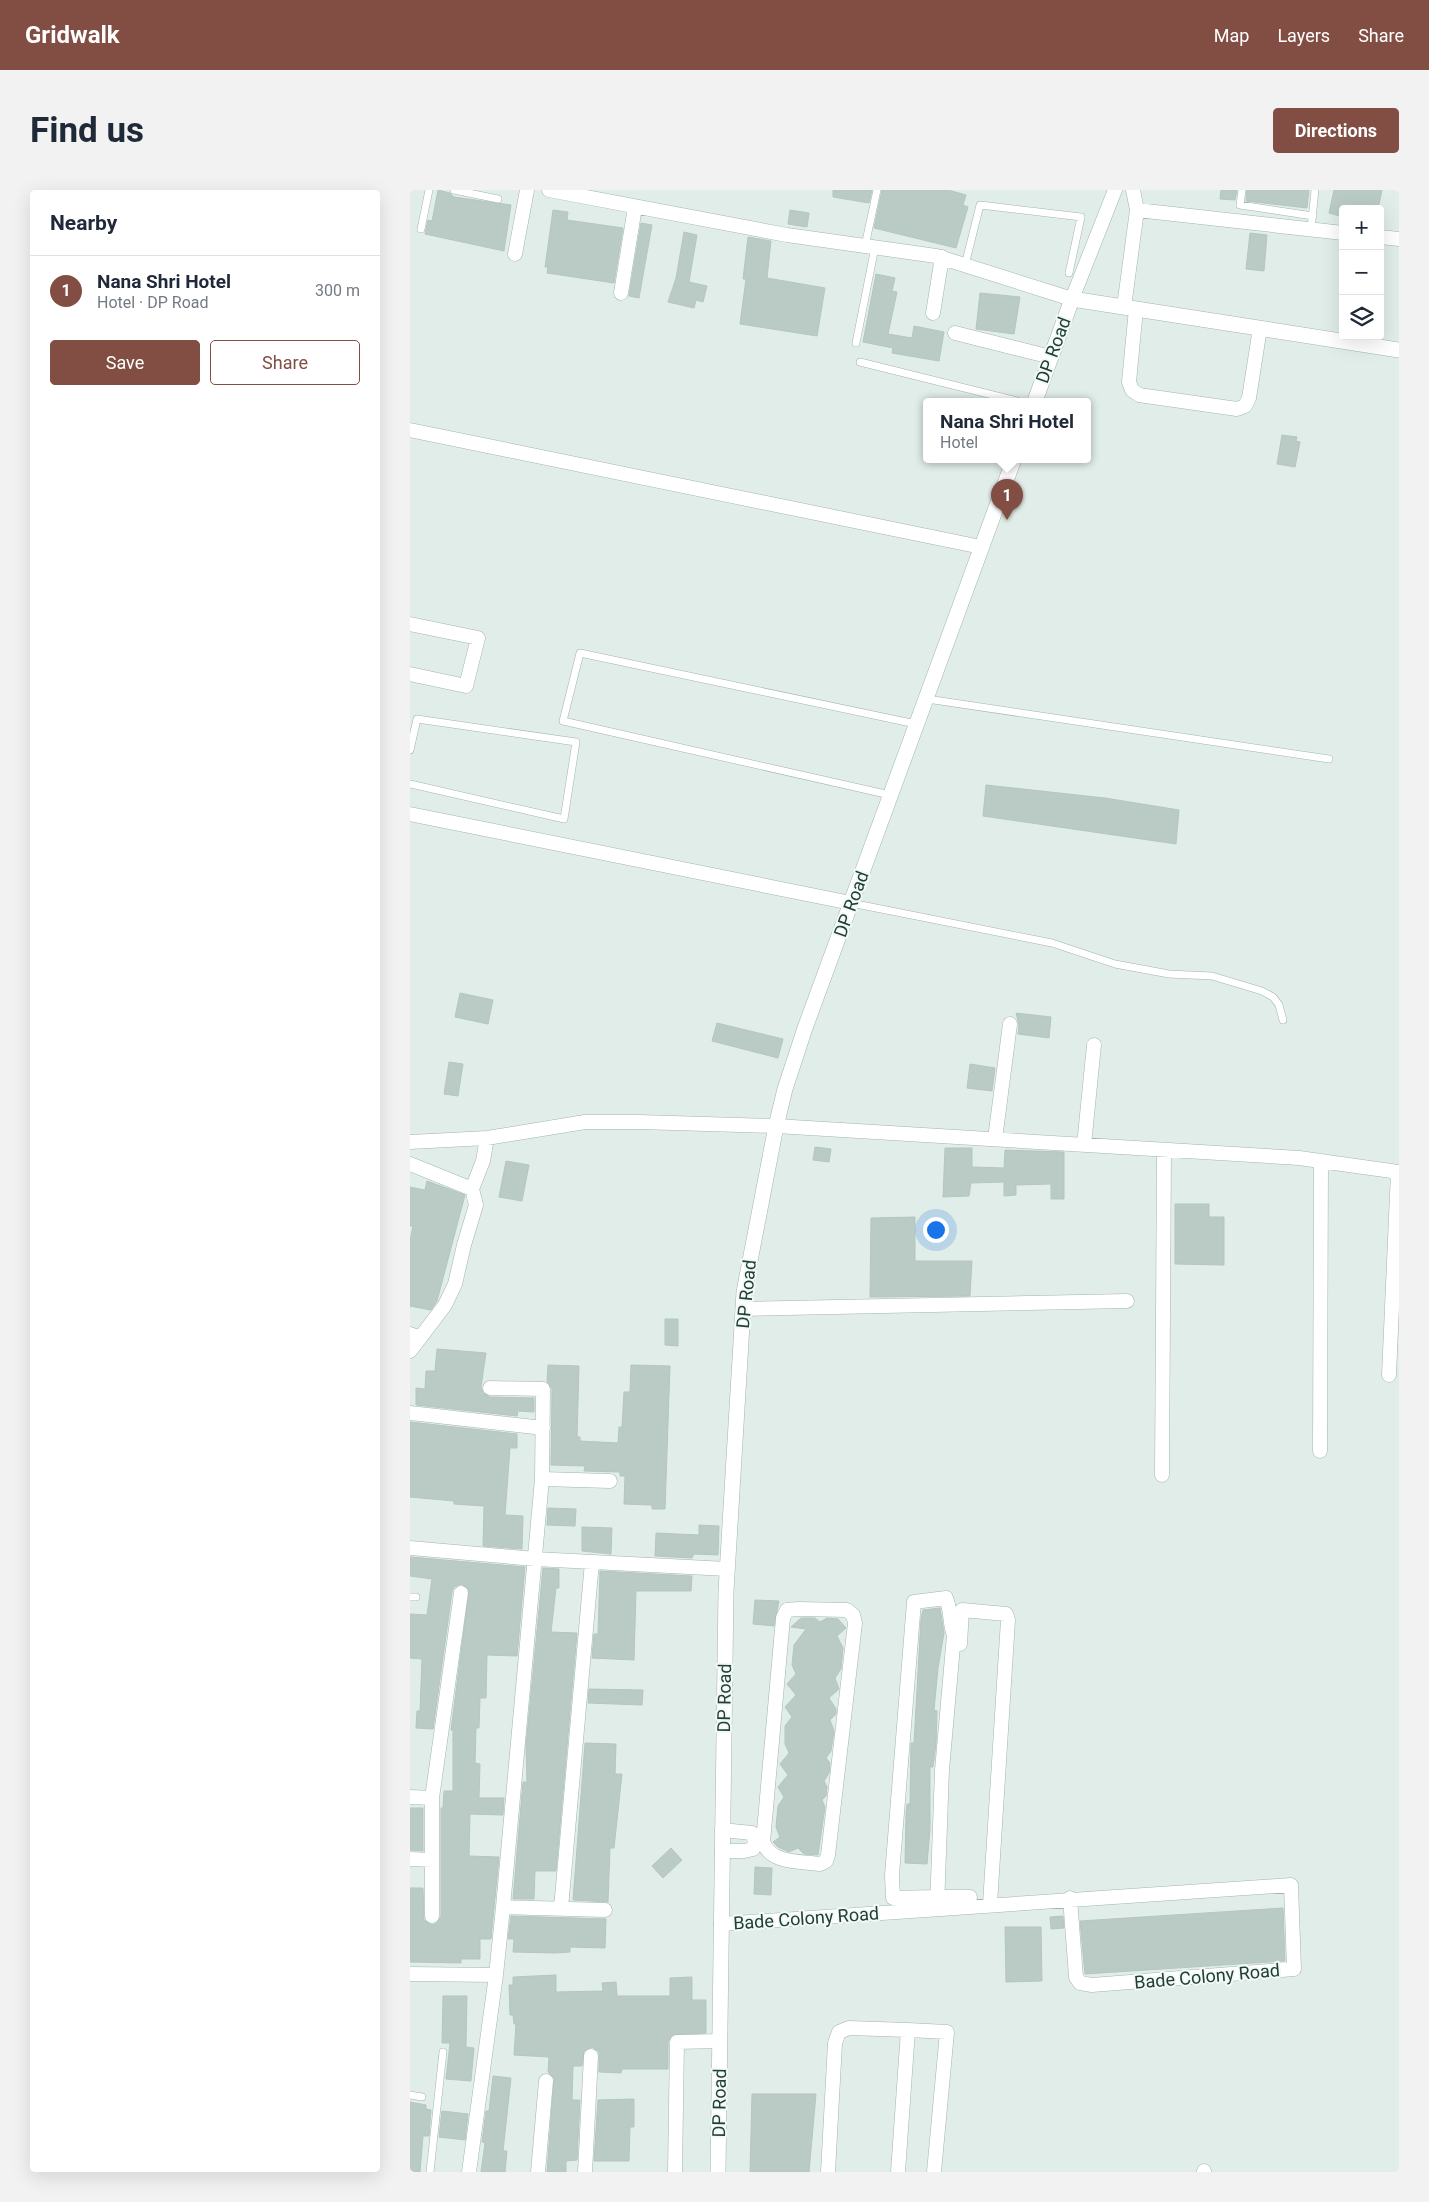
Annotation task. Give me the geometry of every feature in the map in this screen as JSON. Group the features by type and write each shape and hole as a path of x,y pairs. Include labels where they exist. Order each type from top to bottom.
{"street":[{"path":"515,254 527,190"},
{"path":"550,190 787,235 942,257 1072,299 1399,350"},
{"path":"1072,299 1115,190"},
{"path":"1133,190 1137,210 1130,308 1128,382 1132,390 1139,396 1237,409 1244,406 1249,398 1260,328"},
{"path":"621,294 636,206"},
{"path":"1137,210 1312,222 1339,232"},
{"path":"1384,237 1399,239"},
{"path":"933,312 942,257"},
{"name":"DP Road","path":"1036,398 1072,299"},
{"path":"955,334 1051,357"},
{"path":"410,430 981,547"},
{"name":"DP Road","path":"718,2172 727,1569 747,1269 776,1126 785,1089 805,1028 1012,463"},
{"path":"410,624 478,638 466,686 410,674"},
{"path":"410,814 851,903"},
{"path":"995,1140 1010,1024"},
{"path":"1084,1145 1094,1045"},
{"path":"410,1142 487,1138 585,1122 776,1126 1321,1161 1399,1172 1389,1375"},
{"path":"410,1352 415,1336 445,1305 455,1284 476,1205 472,1189 483,1161 487,1138"},
{"path":"1162,1475 1164,1150"},
{"path":"1320,1451 1321,1161"},
{"path":"410,1164 472,1189"},
{"path":"743,1309 1127,1301"},
{"path":"469,2172 496,1975 542,1479 543,1389 490,1388"},
{"path":"410,1413 543,1428"},
{"path":"542,1479 610,1481"},
{"path":"410,1548 535,1559 727,1569"},
{"path":"561,1908 592,1562"},
{"path":"432,1916 432,1798 461,1594"},
{"path":"946,1598 952,1613 951,1627 954,1635 942,1770 942,1902 893,1898 892,1875 914,1602 946,1598"},
{"path":"722,1830 752,1833 759,1842 767,1852 774,1858 820,1864 826,1861 855,1623 853,1615 847,1610 787,1610 782,1618 759,1842 753,1849 722,1851"},
{"path":"942,1902 950,1759 962,1610 1006,1614 1008,1620 990,1901"},
{"path":"410,1797 432,1798"},
{"path":"410,1859 432,1860"},
{"name":"Bade Colony Road","path":"721,1924 942,1902 1070,1898 1291,1884 1294,1969 1092,1985 1080,1983 1076,1977 1070,1898"},
{"path":"503,1906 605,1910"},
{"path":"410,1974 496,1975"},
{"path":"828,2172 835,2043 839,2032 848,2028 947,2032 934,2172"},
{"path":"898,2172 908,2030"},
{"path":"675,2172 677,2042 720,2041"},
{"path":"585,2172 591,2056"},
{"path":"538,2172 546,2081"}],"lane":[{"path":"422,229 429,190"},
{"path":"454,190 498,199"},
{"path":"856,343 877,190"},
{"path":"1242,190 1240,205 1312,222 1315,190"},
{"path":"965,265 980,205 1081,217 1069,273"},
{"path":"860,362 1005,398"},
{"path":"890,795 563,721 580,653 916,724"},
{"path":"927,699 1329,759"},
{"path":"410,750 417,719 576,742 564,818 410,784"},
{"path":"851,903 1052,942 1115,964 1169,974 1212,976 1262,990 1273,997 1279,1004 1283,1020"},
{"path":"430,2172 443,2052"},
{"path":"410,2095 422,2096"}],"building":[{"path":"438,190 450,193 454,197 511,205 504,251 425,234 428,220 432,221"},
{"path":"833,190 872,190 869,203 833,197"},
{"path":"882,190 948,190 966,195 963,205 968,207 956,248 874,228"},
{"path":"1221,190 1237,190 1235,200 1220,199"},
{"path":"1247,190 1309,190 1307,208 1246,201"},
{"path":"1334,190 1382,190 1379,205 1339,205 1339,216 1329,213"},
{"path":"553,210 568,212 567,220 623,228 614,283 547,273 548,267 545,267"},
{"path":"790,210 809,213 807,227 788,224"},
{"path":"641,223 652,225 639,298 629,296"},
{"path":"684,232 697,235 689,282 707,286 703,302 696,300 694,308 668,302 676,278"},
{"path":"1250,233 1267,235 1264,271 1246,269"},
{"path":"748,237 771,241 767,278 825,288 817,336 740,324 746,279 743,279"},
{"path":"876,274 895,278 892,291 897,292 888,334 912,338 914,326 944,332 939,361 892,353 893,348 863,342"},
{"path":"980,293 1020,297 1014,334 976,329"},
{"path":"1282,435 1297,437 1296,441 1300,442 1295,467 1277,464"},
{"path":"986,785 1105,798 1179,810 1176,844 983,816"},
{"path":"460,993 493,1000 488,1024 455,1017"},
{"path":"1016,1013 1051,1017 1049,1038 1018,1034 1019,1025"},
{"path":"717,1023 783,1039 778,1058 712,1041"},
{"path":"449,1062 463,1064 458,1096 444,1094"},
{"path":"970,1064 995,1068 992,1091 967,1088"},
{"path":"815,1147 831,1149 829,1162 813,1160"},
{"path":"945,1148 972,1148 972,1167 1004,1168 1005,1150 1064,1152 1064,1199 1051,1199 1051,1184 1016,1185 1016,1195 1004,1196 1004,1182 971,1183 969,1196 943,1197"},
{"path":"506,1161 529,1165 522,1201 499,1197"},
{"path":"427,1181 465,1195 437,1301 431,1310 410,1306 410,1241 413,1226 410,1226 410,1187 425,1190"},
{"path":"1175,1204 1209,1204 1209,1217 1224,1217 1224,1265 1175,1264"},
{"path":"915,1217 915,1261 972,1261 970,1296 870,1297 871,1218"},
{"path":"665,1319 678,1319 678,1346 665,1345"},
{"path":"437,1349 486,1353 481,1387 483,1393 490,1397 534,1398 534,1412 518,1411 517,1416 416,1405 416,1388 425,1389 426,1371 435,1371"},
{"path":"548,1365 579,1366 577,1437 580,1437 580,1441 618,1443 619,1427 622,1427 624,1392 630,1392 631,1365 670,1366 665,1509 652,1509 652,1505 624,1504 625,1476 620,1476 620,1472 584,1471 585,1466 551,1465 552,1389 547,1381"},
{"path":"410,1422 517,1434 517,1448 510,1448 505,1515 523,1516 522,1549 483,1546 484,1506 454,1504 454,1501 410,1497"},
{"path":"548,1508 576,1509 575,1526 547,1525"},
{"path":"699,1525 719,1526 718,1555 694,1554 692,1558 655,1556 656,1533 699,1535"},
{"path":"582,1527 612,1528 611,1554 582,1551"},
{"path":"410,1557 525,1567 517,1656 487,1655 486,1698 480,1698 479,1728 476,1728 475,1763 480,1764 479,1798 504,1798 503,1815 470,1814 469,1856 499,1857 491,1939 480,1939 480,1959 461,1959 461,1963 410,1962 410,1888 423,1888 424,1920 432,1925 437,1923 441,1916 441,1808 443,1808 444,1791 453,1791 453,1730 451,1730 469,1590 462,1584 454,1587 452,1592 433,1729 416,1728 417,1711 420,1711 422,1659 410,1658 410,1614 427,1615 432,1579 410,1576"},
{"path":"543,1568 559,1569 559,1588 556,1588 551,1632 577,1633 556,1871 535,1871 534,1899 513,1899 523,1782 527,1782 526,1746"},
{"path":"600,1571 692,1576 691,1591 636,1591 634,1660 592,1658 594,1634 598,1634"},
{"path":"755,1600 779,1601 774,1626 753,1624"},
{"path":"940,1608 944,1633 934,1710 937,1711 936,1744 933,1767 930,1767 930,1829 927,1864 905,1863 906,1815 907,1804 910,1804 911,1743 914,1743 921,1619 923,1610"},
{"path":"801,1618 815,1618 820,1622 827,1618 838,1619 846,1628 837,1636 843,1648 841,1669 835,1678 839,1689 829,1698 836,1709 836,1714 830,1720 834,1731 831,1751 826,1758 830,1763 829,1773 824,1781 827,1787 826,1796 822,1800 825,1807 818,1855 804,1854 798,1848 789,1852 778,1847 773,1842 780,1837 776,1827 778,1806 784,1797 778,1787 788,1775 780,1764 789,1753 785,1744 785,1726 792,1717 785,1707 796,1695 787,1684 796,1674 792,1665 794,1645 806,1629 791,1627"},
{"path":"589,1689 643,1690 642,1705 588,1703"},
{"path":"585,1743 616,1744 615,1774 622,1774 614,1848 610,1848 608,1902 573,1900"},
{"path":"410,1808 423,1808 423,1851 410,1850"},
{"path":"671,1848 682,1860 663,1878 652,1866"},
{"path":"755,1867 772,1868 771,1895 754,1894"},
{"path":"1283,1908 1285,1961 1085,1974 1080,1921"},
{"path":"511,1916 606,1919 605,1948 570,1947 570,1952 555,1953 513,1952 514,1939 508,1939"},
{"path":"1063,1916 1064,1928 1051,1929 1050,1917"},
{"path":"1005,1927 1041,1927 1042,1981 1006,1982"},
{"path":"556,1975 556,1992 603,1991 602,1983 616,1982 617,1996 670,1996 670,1978 692,1977 692,2000 706,2000 706,2033 672,2035 668,2042 668,2069 622,2069 621,2073 599,2072 599,2052 592,2047 584,2051 582,2066 573,2066 572,2100 580,2100 577,2160 566,2161 566,2172 547,2172 554,2078 548,2072 549,2057 514,2055 516,2024 514,2024 513,2015 510,2015 509,1985 513,1985 513,1977"},
{"path":"443,1996 467,1996 466,2047 474,2048 471,2081 446,2079 450,2043 442,2043"},
{"path":"493,2076 511,2078 503,2151 507,2151 505,2172 481,2172 485,2143 482,2142 486,2111 489,2111"},
{"path":"752,2094 816,2094 809,2172 750,2172"},
{"path":"634,2099 634,2127 630,2127 629,2161 594,2161 598,2100"},
{"path":"410,2102 426,2105 426,2109 431,2110 429,2136 423,2136 420,2172 410,2172"},
{"path":"442,2111 468,2114 465,2140 439,2137"}],"place":[{"name":"Nana Shri Hotel","path":"1007,520"}]}
